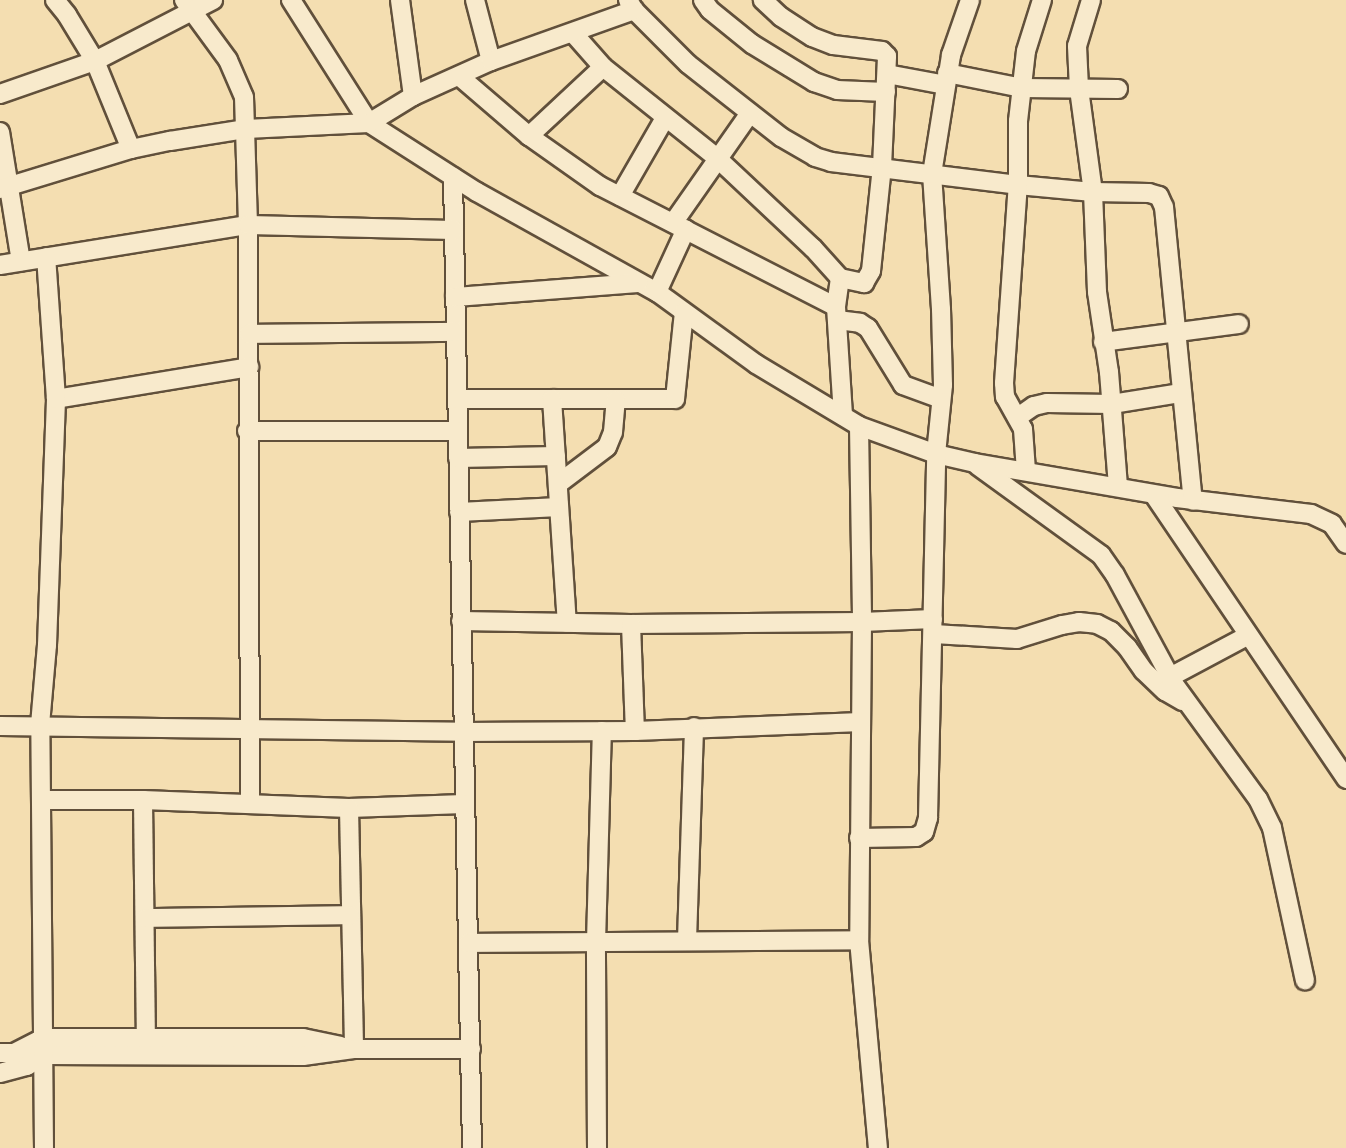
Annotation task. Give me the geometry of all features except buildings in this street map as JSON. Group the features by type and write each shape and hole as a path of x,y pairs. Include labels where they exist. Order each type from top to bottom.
{"street":[{"path":"55,0 68,15 95,61 131,149"},
{"path":"0,94 95,61 188,5 213,0"},
{"path":"291,0 369,123 453,177 657,292 756,364 859,426 936,454 975,464 1193,501 1301,512 1332,524 1346,544"},
{"path":"400,0 413,96"},
{"path":"475,0 491,61"},
{"path":"704,0 710,10 752,44 814,82 837,90 886,83 946,79 1022,88 1118,89"},
{"path":"573,33 603,67 717,158 813,248 840,278 858,284 868,279 882,167 888,58 884,52 833,45 812,37 781,16 763,0"},
{"path":"859,838 916,837 921,835 926,828 936,454 941,399 941,298 932,174 951,55 970,0"},
{"path":"1026,471 1026,442 1018,417 1005,397 1004,383 1018,185 1018,121 1026,51 1042,0"},
{"path":"1090,0 1077,46 1079,88 1093,192 1097,292 1112,404 1118,487"},
{"path":"188,5 228,60 244,97 249,334 247,431 250,804"},
{"path":"5,188 131,149 246,129 369,123 413,96 491,61 573,33 631,5 688,64 781,137 815,157 1018,185 1093,192 1149,193 1159,196 1193,501"},
{"path":"529,136 603,67"},
{"path":"459,76 529,136 600,186 679,226 837,314 868,327 903,385 941,399"},
{"path":"657,292 679,226 717,158 750,113"},
{"path":"620,196 665,118"},
{"path":"0,132 5,188 21,261"},
{"path":"453,177 472,1148"},
{"path":"0,265 248,225 454,230"},
{"path":"44,1148 40,725 47,633 51,477 56,399 46,257"},
{"path":"840,278 837,314 843,416"},
{"path":"455,297 638,283"},
{"path":"457,399 675,399 684,312"},
{"path":"1103,342 1239,324"},
{"path":"249,334 456,332"},
{"path":"56,399 249,367"},
{"path":"1018,417 1034,406 1047,403 1112,404 1181,393"},
{"path":"552,399 567,622"},
{"path":"558,484 607,447 613,432 616,400"},
{"path":"859,426 862,622 860,940 878,1148"},
{"path":"247,431 457,431"},
{"path":"458,458 556,456"},
{"path":"975,464 1101,555 1115,576 1170,677 1258,799 1272,828 1305,980"},
{"path":"1154,495 1247,636 1346,779"},
{"path":"459,512 559,507"},
{"path":"1326,520 1346,520"},
{"path":"461,621 631,624 862,622 933,626 1017,639 1062,625 1079,622 1097,624 1111,631 1127,647 1144,671 1165,691 1189,705"},
{"path":"631,624 635,731"},
{"path":"1170,677 1247,636"},
{"path":"0,726 464,732 635,731 861,722"},
{"path":"687,940 694,727"},
{"path":"597,1148 596,942 602,731"},
{"path":"41,800 143,800 349,808 464,804"},
{"path":"143,800 146,1046"},
{"path":"349,808 354,1049"},
{"path":"146,918 350,915"},
{"path":"468,943 860,940"},
{"path":"0,1053 14,1053 44,1047 146,1046 303,1038 354,1049 471,1048"},
{"path":"0,1073 27,1066 44,1047"}]}
